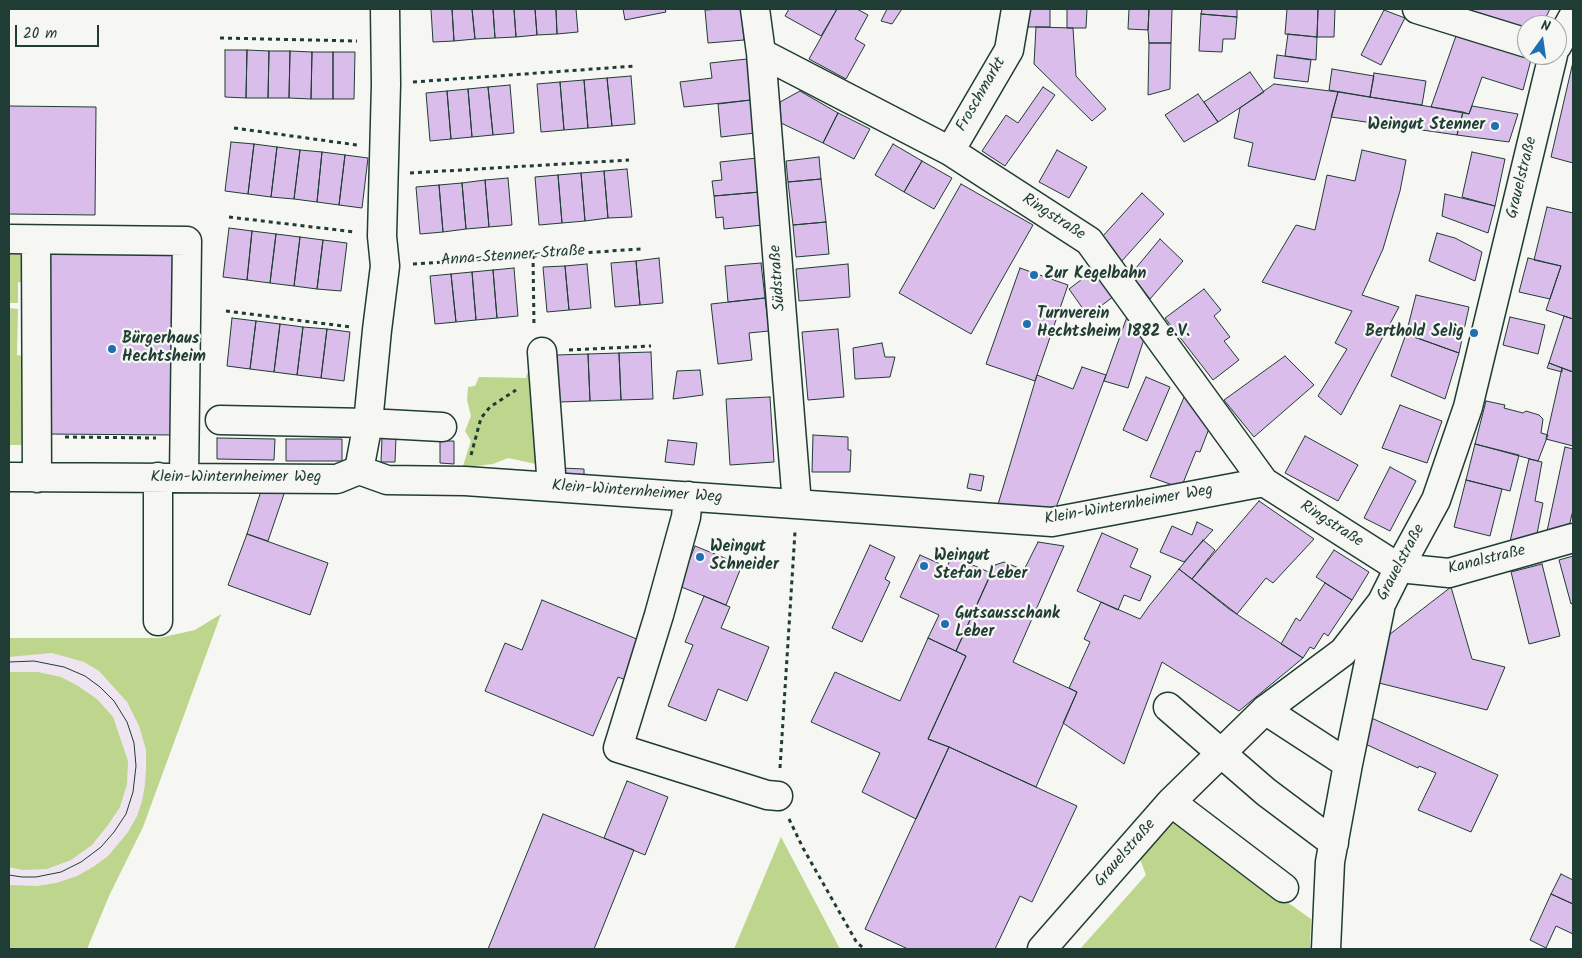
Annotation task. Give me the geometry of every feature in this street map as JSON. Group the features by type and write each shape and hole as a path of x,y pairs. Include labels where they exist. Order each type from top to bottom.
{"street":[{"path":"359,470 368,423 376,330 385,266 382,236 386,84 385,9"},
{"path":"755,9 761,52"},
{"name":"Froschmarkt","path":"950,151 1009,50 1016,9"},
{"path":"1417,9 1517,40"},
{"name":"Ringstraße","path":"761,52 950,151 1089,241 1264,482 1398,568"},
{"name":"Südstraße","path":"761,52 797,504"},
{"name":"Grauelstraße","path":"1042,949 1172,802 1266,710 1343,652 1382,602 1398,568 1436,500 1468,407 1551,65"},
{"path":"9,238 36,240 188,241 184,438 171,478 158,621"},
{"path":"36,240 37,478"},
{"path":"542,352 552,487"},
{"path":"220,420 368,423 442,427"},
{"name":"Klein-Winternheimer Weg","path":"9,477 337,478 359,470 388,480 464,481 1052,522 1264,482"},
{"path":"688,496 686,517 664,597 618,748 767,795 778,796"},
{"name":"Kanalstraße","path":"1398,568 1449,573 1573,538"},
{"path":"1326,949 1330,862 1348,764 1382,602"},
{"path":"1168,707 1266,792 1334,843"},
{"path":"1266,710 1348,764"},
{"path":"1172,802 1284,888"}],"path":[{"path":"220,38 385,42"},
{"path":"386,84 635,66"},
{"path":"234,128 384,161 629,160"},
{"path":"229,216 382,236"},
{"name":"Anna-Stenner-Straße","path":"385,266 641,249"},
{"path":"226,311 376,330"},
{"path":"542,352 651,346"},
{"path":"464,481 481,418"},
{"path":"37,437 184,438"},
{"path":"797,504 778,796 803,848 858,943 865,949"}],"shaded area":[{"path":"52,653 84,662 99,671 127,702 139,726 146,750 145,784 137,816 128,832 108,856 77,876 56,883 36,886 13,886 9,885 9,657"}],"green space":[{"path":"9,241 25,256 25,283 18,282 18,303 9,303"},
{"path":"9,308 18,309 17,355 24,356 24,445 9,445"},
{"path":"527,373 535,374 542,469 536,464 508,458 493,464 476,466 460,475 471,441 465,431 471,416 467,400 468,387 475,386 479,377 526,378"},
{"path":"221,614 143,827 109,896 87,949 9,949 9,885 36,886 56,883 77,876 108,856 128,832 137,816 145,784 146,750 139,726 127,702 99,671 84,662 52,653 9,657 9,638 159,638 195,630"},
{"path":"9,672 38,672 61,677 97,699 113,717 128,761 127,784 120,807 108,825 92,845 71,860 47,869 23,870 9,867"},
{"path":"1174,822 1311,919 1310,949 1080,949 1146,875 1140,859"},
{"path":"781,837 840,949 734,949"}],"building":[{"path":"431,9 452,9 454,41 433,42"},
{"path":"452,9 472,9 475,39 454,41"},
{"path":"472,9 493,9 495,38 475,39"},
{"path":"493,9 514,9 516,37 495,38"},
{"path":"514,9 535,9 537,35 516,37"},
{"path":"535,9 556,9 557,34 537,35"},
{"path":"556,9 576,9 578,32 557,34"},
{"path":"623,9 665,9 666,12 625,20"},
{"path":"741,9 744,40 708,43 705,10"},
{"path":"789,9 837,9 821,36 785,16"},
{"path":"837,9 857,9 868,15 855,39 865,45 846,79 809,59"},
{"path":"887,9 902,9 892,24 881,21"},
{"path":"1027,9 1050,9 1050,27 1028,27"},
{"path":"1067,9 1087,9 1086,28 1067,28"},
{"path":"1129,9 1149,9 1148,30 1128,29"},
{"path":"1149,9 1172,9 1171,43 1149,43"},
{"path":"1202,9 1237,9 1237,17 1201,14"},
{"path":"1287,9 1318,9 1317,37 1285,34"},
{"path":"1318,9 1335,9 1334,37 1317,37"},
{"path":"1447,9 1550,9 1547,15 1517,15 1517,33"},
{"path":"1384,10 1405,18 1381,65 1361,55"},
{"path":"1201,14 1237,17 1235,39 1223,39 1222,52 1199,51"},
{"path":"1036,27 1073,28 1076,76 1106,109 1092,121 1034,64"},
{"path":"1457,33 1517,51 1517,65 1530,65 1523,90 1482,77 1469,114 1431,107"},
{"path":"1288,34 1317,37 1316,60 1285,56"},
{"path":"1149,43 1171,43 1170,89 1148,95"},
{"path":"225,50 247,50 246,98 225,97"},
{"path":"247,50 269,51 268,98 246,98"},
{"path":"269,51 290,51 289,98 268,98"},
{"path":"290,51 312,52 311,99 289,98"},
{"path":"312,52 333,52 333,99 311,99"},
{"path":"333,52 355,52 354,99 333,99"},
{"path":"1277,55 1311,60 1308,82 1274,78"},
{"path":"747,59 751,100 684,107 680,82 712,78 710,63"},
{"path":"1573,62 1573,163 1551,157"},
{"path":"1332,69 1374,76 1370,97 1329,90"},
{"path":"1250,72 1264,92 1218,122 1204,102"},
{"path":"1374,73 1426,81 1422,105 1370,97"},
{"path":"631,76 635,124 612,126 607,78"},
{"path":"607,78 612,126 588,128 584,80"},
{"path":"584,80 588,128 564,130 560,82"},
{"path":"560,82 564,130 541,132 537,84"},
{"path":"1274,84 1338,92 1315,180 1248,166 1253,143 1234,138 1240,108"},
{"path":"510,85 514,133 493,135 488,87"},
{"path":"488,87 493,135 472,137 468,89"},
{"path":"1043,87 1055,95 1005,166 982,151 1006,115 1018,123"},
{"path":"468,89 472,137 451,139 447,91"},
{"path":"447,91 451,139 430,141 426,93"},
{"path":"800,91 838,113 823,143 781,123 780,102"},
{"path":"1338,92 1463,112 1457,135 1331,117"},
{"path":"1198,94 1218,122 1184,142 1165,115"},
{"path":"751,100 755,133 721,137 718,104"},
{"path":"9,106 96,107 95,215 9,214"},
{"path":"1472,106 1518,114 1509,142 1457,135 1463,112 1469,114"},
{"path":"838,113 870,129 854,159 823,143"},
{"path":"231,142 254,144 248,194 225,191"},
{"path":"254,144 277,147 271,197 248,194"},
{"path":"893,144 922,161 904,192 875,175"},
{"path":"277,147 300,150 294,199 271,197"},
{"path":"300,150 322,152 317,202 294,199"},
{"path":"1057,150 1087,167 1069,198 1039,182"},
{"path":"1362,150 1406,160 1400,191 1383,249 1362,295 1399,307 1341,415 1318,396 1347,349 1335,343 1352,311 1262,282 1296,225 1315,230 1327,175 1355,181"},
{"path":"322,152 345,155 339,205 317,202"},
{"path":"1472,152 1505,159 1495,206 1462,197"},
{"path":"345,155 368,158 362,208 339,205"},
{"path":"819,157 821,179 788,182 786,161"},
{"path":"757,158 760,192 714,196 712,181 722,180 720,162"},
{"path":"922,161 952,178 934,209 904,192"},
{"path":"627,169 632,217 608,218 604,171"},
{"path":"604,171 608,218 585,221 581,173"},
{"path":"581,173 585,221 562,223 558,175"},
{"path":"558,175 562,223 539,225 535,177"},
{"path":"508,178 512,225 489,227 485,180"},
{"path":"821,179 826,222 793,225 788,182"},
{"path":"485,180 489,227 466,229 462,183"},
{"path":"462,183 466,229 443,232 439,185"},
{"path":"961,184 1033,225 971,334 899,293"},
{"path":"439,185 443,232 420,234 416,187"},
{"path":"760,192 763,225 724,229 723,217 716,218 714,196"},
{"path":"1142,193 1164,214 1121,262 1102,237"},
{"path":"1445,194 1495,206 1488,233 1442,216"},
{"path":"1547,207 1573,213 1573,319 1546,310 1561,266 1534,260"},
{"path":"826,222 829,254 796,257 793,225"},
{"path":"229,228 252,231 247,280 223,277"},
{"path":"252,231 276,234 270,283 247,280"},
{"path":"1437,233 1455,238 1482,252 1475,281 1429,261"},
{"path":"276,234 300,237 294,286 270,283"},
{"path":"300,237 323,240 317,289 294,286"},
{"path":"1160,239 1183,261 1150,299 1131,274"},
{"path":"323,240 347,243 341,291 317,289"},
{"name":"Bürgerhaus Hechtsheim","path":"48,246 178,247 176,435 46,434"},
{"path":"659,258 663,303 640,305 636,261"},
{"path":"1528,258 1561,266 1550,299 1519,292"},
{"path":"636,261 640,305 615,307 611,263"},
{"path":"761,263 765,298 728,302 725,266"},
{"path":"587,264 591,308 569,310 565,266"},
{"path":"848,264 850,297 799,301 796,269"},
{"path":"565,266 569,310 547,312 543,267"},
{"path":"514,268 518,316 497,318 493,270"},
{"name":"Turnverein Hechtsheim 1882 e.V.","path":"1020,268 1068,285 1035,381 986,364"},
{"path":"493,270 497,318 476,320 472,272"},
{"path":"1094,270 1114,296 1088,316 1069,289"},
{"path":"472,272 476,320 456,322 451,274"},
{"path":"451,274 456,322 435,324 430,276"},
{"path":"1204,289 1221,310 1214,316 1230,337 1224,341 1239,360 1213,380 1165,318"},
{"path":"1416,295 1469,307 1459,353 1406,334"},
{"path":"765,298 769,331 749,333 752,360 718,364 711,304"},
{"path":"1128,314 1145,336 1128,388 1104,381"},
{"path":"1564,316 1573,319 1573,372 1549,363"},
{"path":"1510,317 1545,325 1538,354 1503,345"},
{"path":"232,318 256,321 250,369 227,366"},
{"path":"256,321 280,324 274,372 250,369"},
{"path":"280,324 303,327 297,375 274,372"},
{"path":"303,327 327,329 321,378 297,375"},
{"path":"327,329 350,332 344,381 321,378"},
{"path":"838,329 844,397 808,400 802,332"},
{"path":"1406,334 1459,353 1445,399 1391,376"},
{"path":"882,343 885,357 895,357 890,377 855,379 853,348"},
{"path":"651,352 653,399 621,400 619,353"},
{"path":"619,353 621,400 590,401 588,354"},
{"path":"588,354 590,401 559,402 557,355"},
{"path":"1285,356 1314,385 1254,437 1224,400"},
{"path":"1549,363 1562,368 1562,372 1547,368"},
{"path":"1082,367 1106,375 1054,513 996,511 1037,375 1073,389"},
{"path":"1562,368 1573,372 1573,446 1546,439"},
{"path":"700,370 703,395 673,399 677,371"},
{"path":"1146,377 1170,387 1147,441 1123,430"},
{"path":"1185,395 1210,426 1200,452 1196,451 1181,488 1150,477"},
{"path":"770,397 774,462 730,465 726,399"},
{"path":"1486,401 1505,405 1504,408 1539,415 1543,419 1541,433 1548,435 1538,461 1475,444"},
{"path":"1400,405 1442,421 1427,463 1382,448"},
{"path":"813,435 848,437 848,450 851,450 850,472 812,472"},
{"path":"1305,436 1358,465 1338,501 1285,473"},
{"path":"217,438 275,439 274,460 217,459"},
{"path":"382,438 396,438 395,462 381,462"},
{"path":"286,439 342,439 342,461 286,461"},
{"path":"668,440 697,443 694,465 665,462"},
{"path":"440,441 454,441 454,464 440,463"},
{"path":"1475,444 1519,455 1510,491 1466,480"},
{"path":"1565,447 1573,449 1573,510 1568,531 1546,536"},
{"path":"1529,459 1542,462 1535,501 1543,503 1536,539 1509,546"},
{"path":"1390,467 1416,481 1390,531 1364,518"},
{"path":"561,468 584,469 584,480 561,479"},
{"path":"970,474 984,476 981,491 967,488"},
{"path":"1466,480 1502,489 1490,536 1454,527"},
{"path":"261,491 285,491 268,541 247,534"},
{"path":"1259,501 1314,539 1273,583 1266,578 1237,614 1192,579"},
{"path":"1197,522 1213,530 1184,562 1160,552 1172,526 1192,535"},
{"path":"1102,533 1138,549 1130,567 1151,576 1140,601 1124,595 1118,610 1077,591"},
{"path":"247,534 328,563 310,615 228,585"},
{"path":"1203,540 1215,550 1192,579 1179,569"},
{"path":"1038,542 1064,546 1013,662 1077,692 1036,787 928,739 966,656 956,651 995,565 1004,562 1024,570"},
{"path":"870,545 895,557 885,579 890,582 862,642 832,628"},
{"path":"695,546 742,565 726,605 679,586"},
{"path":"1334,550 1369,572 1352,600 1316,577"},
{"path":"920,555 947,567 952,556 991,573 956,651 928,638 939,615 900,597"},
{"path":"1573,556 1573,603 1571,604 1559,560"},
{"path":"1542,564 1560,636 1529,644 1511,572"},
{"path":"1179,569 1229,609 1303,658 1239,711 1162,662 1124,764 1063,723 1077,692 1069,688 1090,642 1084,639 1101,602 1140,619"},
{"path":"1325,583 1352,600 1328,636 1324,633 1314,649 1310,647 1303,658 1281,644 1296,618 1300,621"},
{"path":"1451,587 1472,659 1505,667 1487,710 1375,682 1385,638"},
{"path":"704,596 730,607 721,628 769,647 747,701 718,689 706,721 668,706 693,645 685,642"},
{"path":"542,600 644,642 628,681 618,677 593,736 485,691 505,643 522,650"},
{"path":"928,638 966,656 928,739 949,747 916,819 862,792 880,753 811,722 835,672 900,701"},
{"path":"1367,716 1498,775 1471,832 1418,810 1436,773 1419,766 1418,768 1363,743"},
{"path":"949,747 1077,806 1032,902 1020,896 995,949 908,949 865,929"},
{"path":"627,781 668,797 645,855 604,838"},
{"path":"543,814 634,850 594,949 488,949"},
{"path":"1561,874 1573,880 1573,904 1551,894"},
{"path":"1551,894 1573,904 1573,934 1556,926 1546,948 1530,940"}],"tram line":[{"path":"9,662 34,661 64,667 85,676 100,687 114,701 127,722 134,743 136,766 133,792 126,814 101,847 81,862 61,872 36,877 9,875"}],"place":[{"name":"Weingut Stenner","path":"1495,126"},
{"name":"Zur Kegelbahn","path":"1034,275"},
{"name":"Turnverein Hechtsheim 1882 e.V.","path":"1027,324"},
{"name":"Berthold Selig","path":"1474,333"},
{"name":"Bürgerhaus Hechtsheim","path":"112,349"},
{"name":"Weingut Schneider","path":"700,557"},
{"name":"Weingut Stefan Leber","path":"924,566"},
{"name":"Gutsausschank Leber","path":"945,624"}]}
